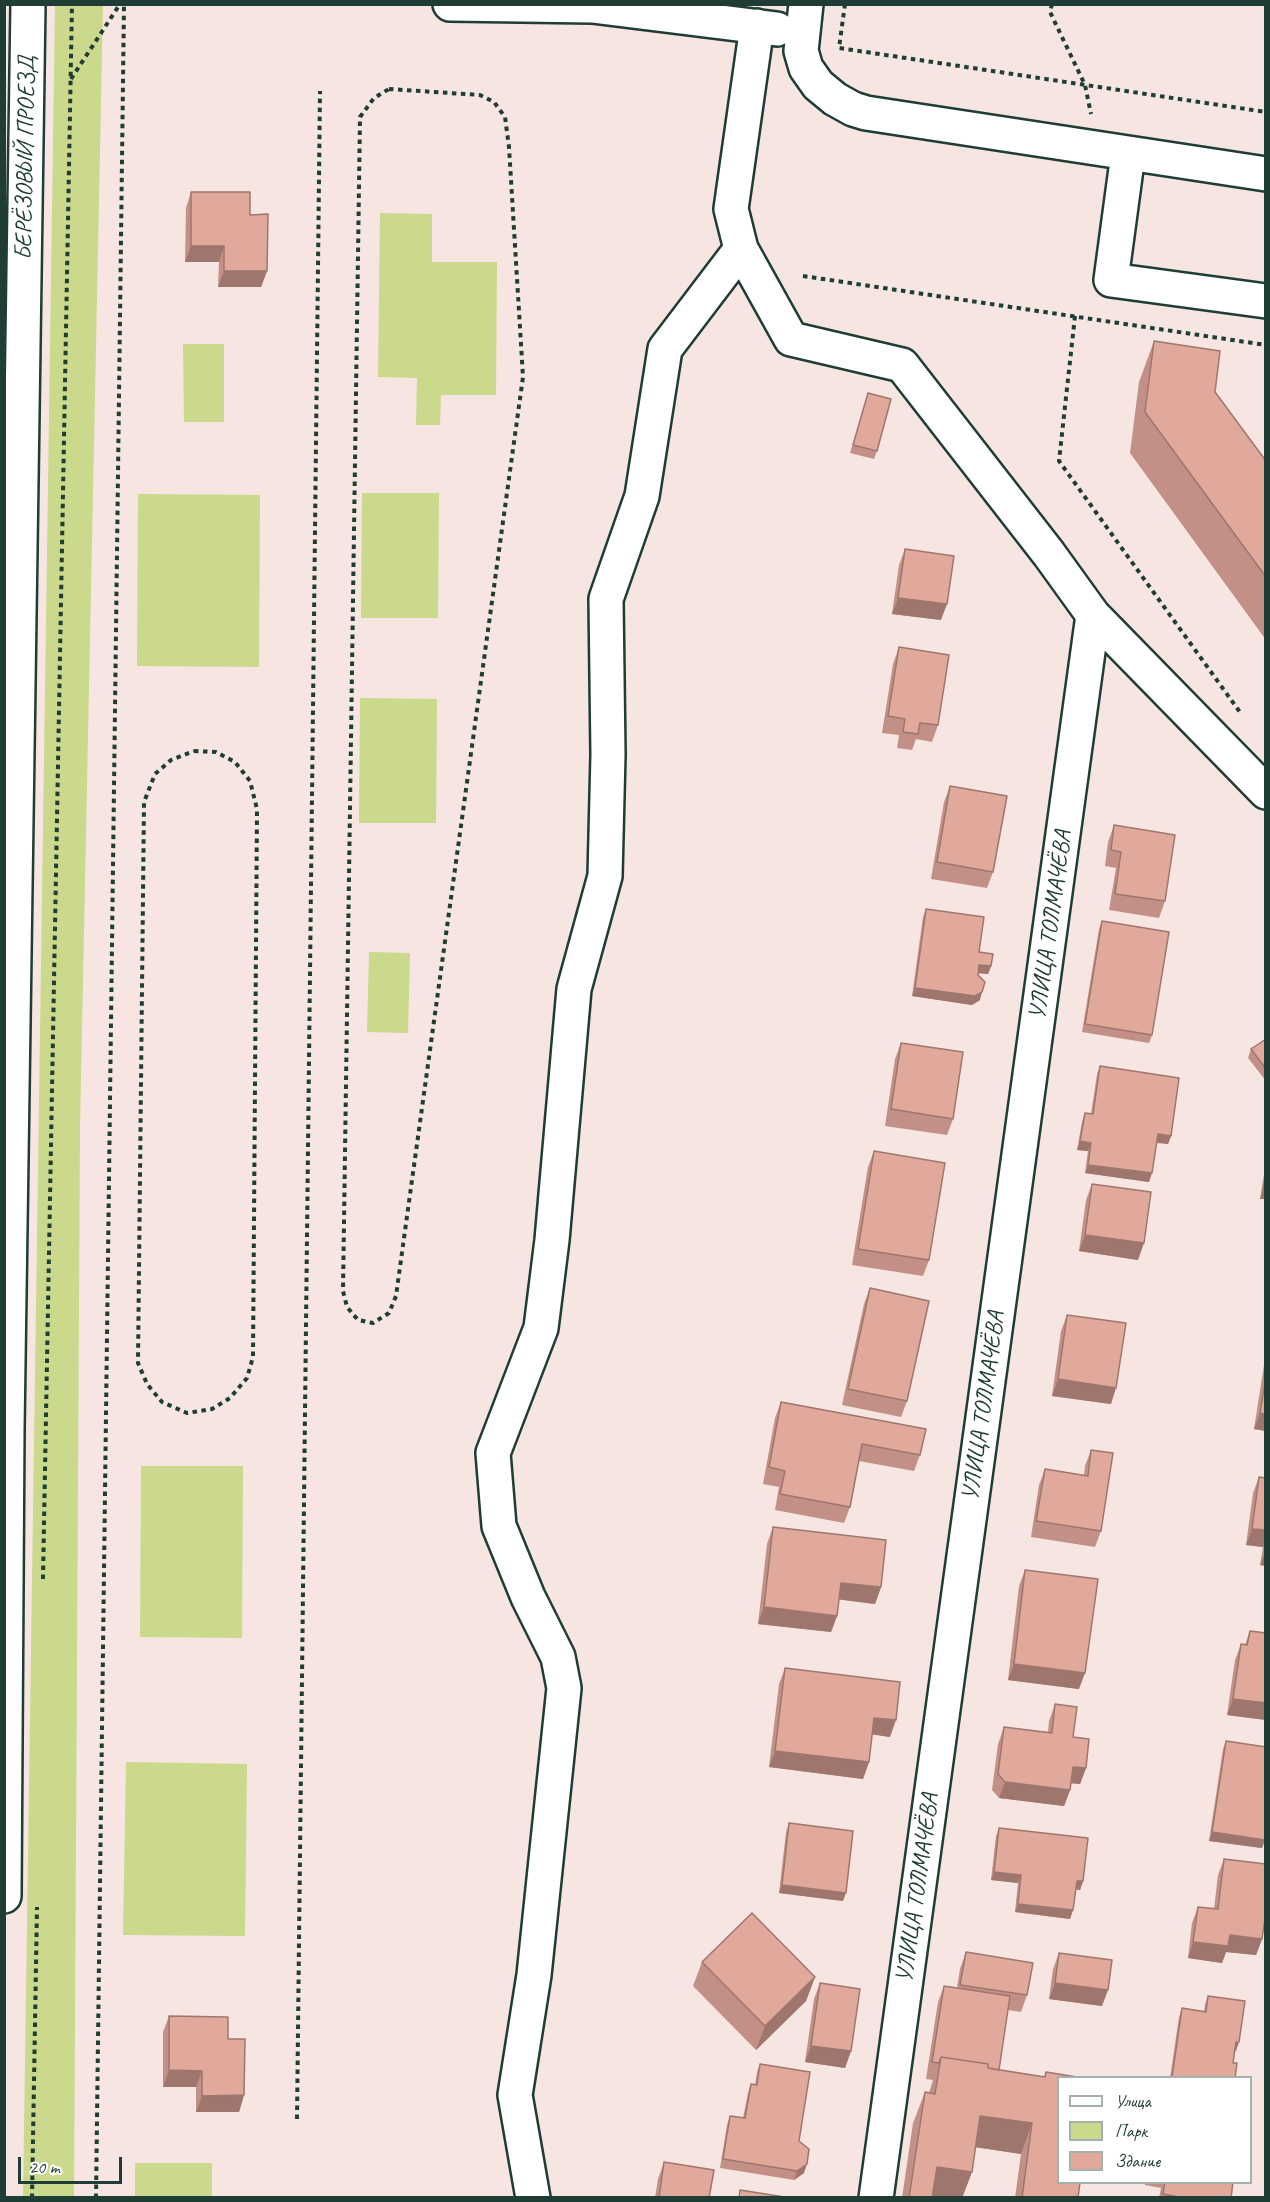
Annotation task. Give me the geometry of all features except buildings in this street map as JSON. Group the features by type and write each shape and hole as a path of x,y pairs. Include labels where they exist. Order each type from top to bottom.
{"street":[{"name":"БЕРЁЗОВЫЙ ПРОЕЗД","path":"4,1896 6,1428 28,4"},
{"path":"450,4 592,6 757,26 804,18 801,51 806,68 818,85 835,99 853,109 866,113 1266,174"},
{"path":"757,26 731,209 741,249 791,339 902,365 1049,554 1093,615 1266,792"},
{"path":"1114,152 1111,280 1266,300"},
{"path":"533,2198 515,2095 534,1975 564,1688 558,1657 528,1597 499,1526 493,1453 541,1328 552,1240 574,989 605,876 608,755 606,599 642,496 665,350 741,249"},
{"name":"УЛИЦА ТОЛМАЧЁВА","path":"876,2198 1093,615"}],"path":[{"path":"43,1587 72,4"},
{"path":"70,80 122,4"},
{"path":"96,2198 122,4"},
{"path":"846,4 839,48 1266,112"},
{"path":"1052,4 1050,12 1114,152"},
{"path":"389,89 480,95 494,102 505,117 509,147 523,377 396,1296 389,1313 373,1323 358,1320 347,1307 343,1291 360,117 374,98 389,89"},
{"path":"297,2119 320,91"},
{"path":"803,276 1266,345"},
{"path":"1075,316 1059,461 1245,719"},
{"path":"194,751 216,752 235,762 250,781 256,809 253,1357 247,1378 230,1398 212,1409 187,1413 162,1401 147,1384 138,1363 144,802 155,774 171,760 194,751"},
{"path":"32,2198 38,1898"}],"green space":[{"path":"103,4 80,1126 74,2197 23,2198 55,5"},
{"path":"380,213 432,214 432,262 497,262 496,395 441,395 440,425 416,425 417,378 378,377"},
{"path":"183,344 224,344 224,422 184,422"},
{"path":"362,493 439,493 438,618 361,618"},
{"path":"138,494 260,495 259,667 137,666"},
{"path":"360,698 437,699 436,823 359,823"},
{"path":"369,952 410,953 408,1033 367,1032"},
{"path":"141,1466 243,1466 242,1638 140,1637"},
{"path":"126,1762 247,1764 245,1936 123,1935"},
{"path":"135,2163 212,2163 212,2197 135,2197"}]}
